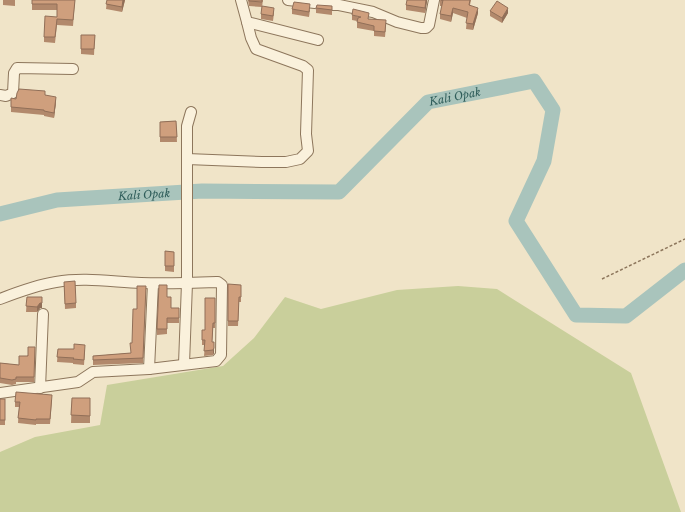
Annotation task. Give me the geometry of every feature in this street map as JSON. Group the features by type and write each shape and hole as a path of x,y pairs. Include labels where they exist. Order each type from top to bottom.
{"street":[{"path":"187,159 286,162 300,159 308,151 306,134 308,70 303,66 256,49 251,38 241,0"},
{"path":"288,0 334,5 340,2 373,12 397,22 421,28 426,28 429,25 434,0"},
{"path":"247,22 318,40"},
{"path":"0,95 6,96 13,93 14,73 17,68 73,69"},
{"path":"184,364 187,283 187,126 191,112"},
{"path":"0,299 18,292 48,284 75,280 111,280 153,284 218,282 222,285 221,355 216,361 149,369 93,372 78,382 0,393"},
{"path":"149,369 153,284"},
{"path":"40,388 43,314"}],"path":[{"path":"602,279 685,238"}],"green space":[{"path":"458,286 497,289 631,373 681,512 0,512 0,452 35,437 100,425 107,385 223,366 254,338 285,297 321,309 397,290"}],"building":[{"path":"32,0 75,0 73,20 57,19 55,37 44,37 45,16 57,17 57,4 32,4"},
{"path":"107,0 123,0 122,7 106,4"},
{"path":"262,0 262,2 249,1"},
{"path":"407,0 426,0 425,8 406,5"},
{"path":"443,0 470,0 469,5 478,8 473,24 466,23 468,12 453,8 451,16 440,14"},
{"path":"497,1 508,8 502,18 490,11"},
{"path":"294,2 310,4 309,12 292,9"},
{"path":"317,5 332,6 332,10 316,8"},
{"path":"262,6 274,8 273,16 261,14"},
{"path":"353,9 369,13 368,19 386,20 385,32 374,31 374,26 357,22 358,18 361,17 352,15"},
{"path":"81,35 95,35 94,49 81,49"},
{"path":"19,89 45,91 45,95 56,97 54,113 44,110 11,107 11,98 16,99"},
{"path":"176,121 177,137 160,137 160,122"},
{"path":"165,251 174,252 174,266 165,266"},
{"path":"75,281 76,303 65,304 64,282"},
{"path":"228,284 241,285 238,321 228,321"},
{"path":"159,285 167,285 167,297 171,297 171,308 179,308 179,318 167,318 167,329 157,329"},
{"path":"137,286 146,286 143,358 93,360 93,356 131,353 130,343 132,343 133,309 137,309"},
{"path":"27,297 42,297 42,303 40,303 37,307 26,306"},
{"path":"205,298 215,298 215,323 213,323 212,342 214,342 214,348 213,350 204,351 205,340 202,340 202,330 205,330"},
{"path":"74,344 85,345 84,360 57,357 58,349 74,349"},
{"path":"28,347 35,347 34,377 16,377 16,379 12,380 0,378 0,363 19,365 19,356 28,356"},
{"path":"16,392 52,395 50,419 36,420 18,418 20,402 15,402"},
{"path":"72,398 90,398 90,416 71,415"},
{"path":"0,399 5,399 5,420 0,420"}],"waterway":[{"name":"Kali Opak","path":"0,214 57,200 202,191 339,192 428,102 534,81 553,110 544,161 516,221 576,315 626,316 685,270"}]}
